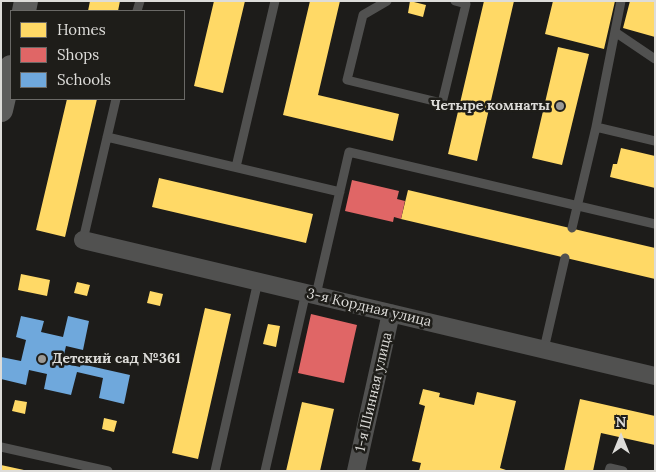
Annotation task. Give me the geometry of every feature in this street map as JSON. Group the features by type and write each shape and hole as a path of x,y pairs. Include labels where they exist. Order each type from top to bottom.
{"main road":[{"path":"1,110 7,70"}],"street":[{"name":"3-я Кордная улица","path":"83,240 655,376"},
{"name":"1-я Шинная улица","path":"356,471 392,313"}],"lane":[{"path":"236,167 275,1"},
{"path":"387,1 363,15 347,80 442,103 466,4 455,1"},
{"path":"572,228 596,127 621,1"},
{"path":"615,32 655,60"},
{"path":"83,240 116,100"},
{"path":"596,127 655,141"},
{"path":"108,137 340,192"},
{"path":"266,471 310,294 340,192 349,152 655,224"},
{"path":"544,349 565,258"},
{"path":"215,471 258,281"},
{"path":"1,447 108,471"},
{"path":"609,471 610,468 623,471"}],"building: Homes":[{"path":"90,1 120,1 118,10 88,10"},
{"path":"214,1 245,1 223,93 194,86"},
{"path":"310,1 340,1 318,95 399,114 393,141 283,115"},
{"path":"410,1 426,5 423,17 408,13"},
{"path":"484,1 514,1 477,161 448,154"},
{"path":"553,1 615,1 604,49 545,34"},
{"path":"630,1 655,1 655,37 623,28"},
{"name":"Четыре комнаты","path":"558,47 589,54 562,165 532,158"},
{"path":"67,100 97,100 65,237 36,230"},
{"path":"621,148 655,156 655,188 610,177 613,164 617,164"},
{"path":"159,178 313,214 306,243 152,207"},
{"path":"408,190 655,248 655,279 401,219"},
{"path":"21,274 50,280 47,296 18,290"},
{"path":"77,282 90,285 87,296 74,293"},
{"path":"150,291 163,294 160,306 147,303"},
{"path":"205,308 231,314 198,459 172,453"},
{"path":"268,324 280,326 276,347 263,344"},
{"path":"423,389 440,393 439,397 474,405 477,392 516,401 500,468 509,471 419,471 421,463 412,461 425,406 419,404"},
{"path":"580,399 655,416 655,445 601,433 593,471 564,471"},
{"path":"15,400 27,402 25,414 12,411"},
{"path":"302,402 334,409 320,471 286,471"},
{"path":"104,418 117,421 114,432 102,429"},
{"path":"1,465 24,470 24,471 1,471"}],"building: Shops":[{"path":"352,180 399,191 397,199 405,201 401,219 394,217 393,222 345,211"},
{"path":"311,314 357,325 344,383 298,373"}],"building: Schools":[{"name":"Детский сад №361","path":"21,316 44,321 41,332 63,337 68,316 89,321 83,350 66,346 62,363 80,367 81,364 130,375 124,404 99,398 103,378 77,372 71,395 44,389 47,374 29,370 26,385 1,379 1,357 21,361 26,340 16,337"}],"place":[{"name":"Четыре комнаты","path":"560,106"},
{"name":"Детский сад №361","path":"42,359"}]}
